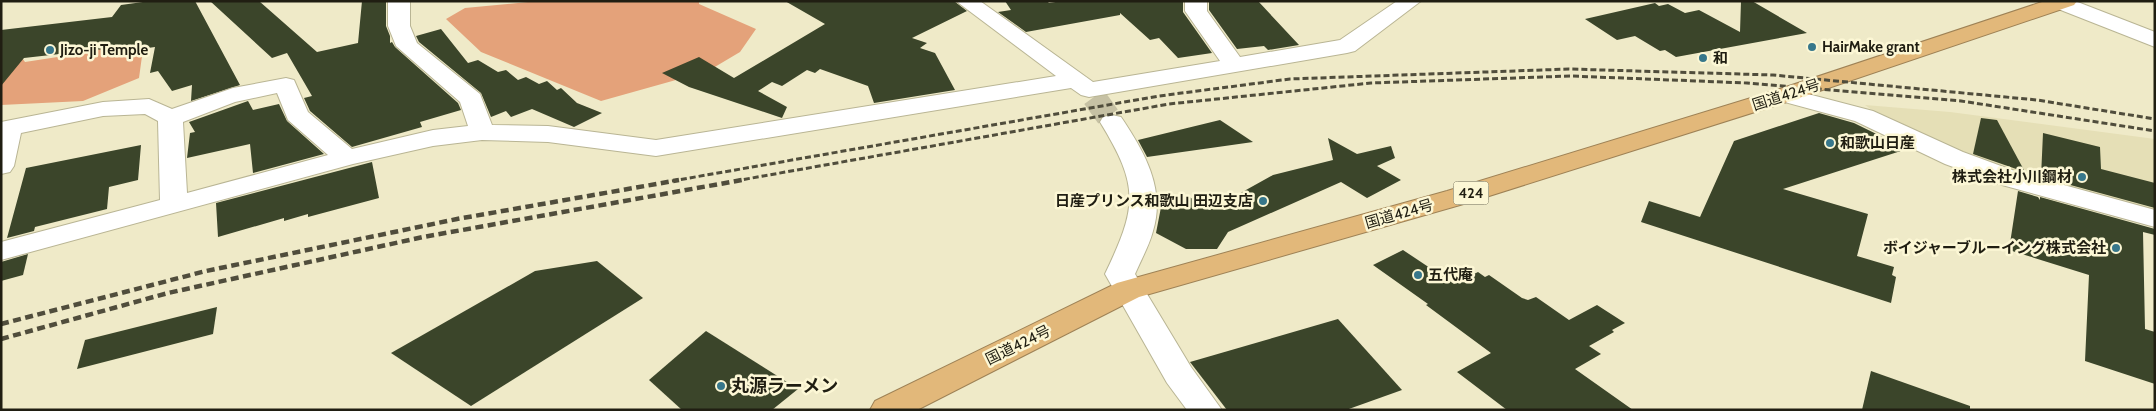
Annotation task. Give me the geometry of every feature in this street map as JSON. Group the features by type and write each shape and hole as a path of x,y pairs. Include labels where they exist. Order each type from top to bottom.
{"highway":[{"name":"国道424号","path":"887,410 1128,290 1457,198 1785,95 2061,2"}],"street":[{"path":"400,1 399,26 406,46 472,98 482,132"},
{"path":"966,1 1086,89"},
{"path":"1196,1 1196,11 1234,65"},
{"path":"1,251 347,158 433,138 482,132 548,134 656,148 1086,89 1347,46 1411,1"},
{"path":"2061,2 2155,40"},
{"path":"170,118 214,101 266,86 286,85 297,115 347,158"},
{"path":"1785,95 1864,116 1954,158 2011,179 2155,219"},
{"path":"1,166 5,130 103,109 149,106 170,118"},
{"path":"170,118 174,206"},
{"path":"1112,122 1132,153 1144,192 1141,223 1120,274 1179,375 1206,410"}],"shaded area":[{"path":"538,1 699,1 699,4 756,29 740,52 708,71 601,101 481,52 446,19 465,8"},
{"path":"146,27 139,78 83,101 1,105 1,51 16,49 25,62 77,54 120,33"},
{"path":"1865,105 1950,112 2155,139 2155,211 1997,169 1876,113"}],"building":[{"path":"150,1 195,1 240,85 191,101 192,85 172,91 158,71 150,73 155,47 119,52 122,47 24,58 1,86 1,30 112,17 121,5"},
{"path":"210,1 259,1 317,52 358,43 362,1 386,1 386,26 390,36 390,43 392,42 395,47 458,103 461,110 420,122 422,127 352,147 310,111 304,98 312,96 287,53 272,58"},
{"path":"785,1 954,1 967,11 912,38 927,43 920,48 935,53 955,90 874,103 868,86 820,69 815,73 807,70 782,86 772,82 758,91 787,107 782,118 689,87 662,73 699,57 734,78 825,24"},
{"path":"1005,1 1047,1 1049,3 1062,1 1183,1 1183,12 1212,53 1178,58 1159,38 1150,40 1120,13 1120,15 1026,32 998,12 1011,10"},
{"path":"1209,1 1258,1 1299,45 1268,50 1264,46 1237,49 1209,10"},
{"path":"1741,1 1752,1 1807,33 1676,57 1665,50 1660,51 1635,36 1617,40 1585,19 1655,3 1659,6 1668,4 1685,13 1699,10 1740,32"},
{"path":"441,29 468,63 478,60 498,72 506,70 518,80 526,77 539,84 547,81 557,90 561,88 577,103 602,113 574,127 532,109 511,117 506,111 491,117 481,93 419,42 416,36"},
{"path":"248,101 253,110 279,104 287,121 324,154 253,173 250,144 187,158 190,133 195,132 189,122"},
{"path":"1819,113 1854,123 1907,149 1783,189 1868,214 1857,256 1894,267 1892,275 1896,277 1891,303 1641,222 1649,201 1700,217 1734,141"},
{"path":"1981,118 1997,120 2025,172 1973,154"},
{"path":"1220,120 1253,142 1147,157 1138,140"},
{"name":"株式会社小川鋼材","path":"2043,133 2100,147 2101,169 2155,183 2155,208 2041,177"},
{"path":"1328,138 1357,154 1391,146 1395,158 1377,166 1401,180 1367,198 1341,182 1228,232 1217,249 1186,249 1156,233 1162,202 1188,196 1210,210 1273,175 1333,160"},
{"path":"141,145 138,180 109,187 107,209 35,227 34,231 7,238 26,168"},
{"path":"372,162 379,198 308,217 308,214 284,221 284,218 218,237 216,203"},
{"path":"2018,191 2038,197 2040,200 2040,197 2155,229 2155,235 2143,232 2145,329 2155,332 2155,384 2085,361 2089,275 2009,250"},
{"path":"1403,250 1454,284 1478,272 1485,277 1489,275 1522,298 1528,300 1536,297 1569,320 1597,305 1625,323 1612,330 1614,332 1589,346 1601,354 1575,369 1633,410 1507,410 1457,372 1491,353 1426,305 1428,304 1373,265"},
{"path":"28,254 23,275 1,281 1,262"},
{"path":"597,261 643,298 471,406 391,353 535,271"},
{"path":"217,307 213,334 77,369 85,340"},
{"path":"1338,319 1402,390 1346,410 1227,410 1190,362"},
{"path":"706,331 798,389 772,410 682,410 649,380"},
{"path":"1871,371 1970,406 1970,410 1862,410"}],"tunnel":[{"path":"1094,97 1112,122"}],"railway":[{"path":"672,181 1159,96 1290,79 1569,69 1773,75 2037,100 2155,119"},
{"path":"735,181 1169,104 1371,83 1571,76 1747,83 1961,101 2155,131"},
{"path":"1,324 206,271 457,219 679,180"},
{"path":"1,339 168,293 423,237 742,180"}],"place":[{"name":"HairMake grant","path":"1812,47"},
{"name":"Jizo-ji Temple","path":"50,50"},
{"name":"和","path":"1703,58"},
{"name":"和歌山日産","path":"1830,143"},
{"name":"株式会社小川鋼材","path":"2082,177"},
{"name":"日産プリンス和歌山 田辺支店","path":"1263,201"},
{"name":"ボイジャーブルーイング株式会社","path":"2116,248"},
{"name":"五代庵","path":"1418,275"},
{"name":"丸源ラーメン","path":"721,386"}]}
